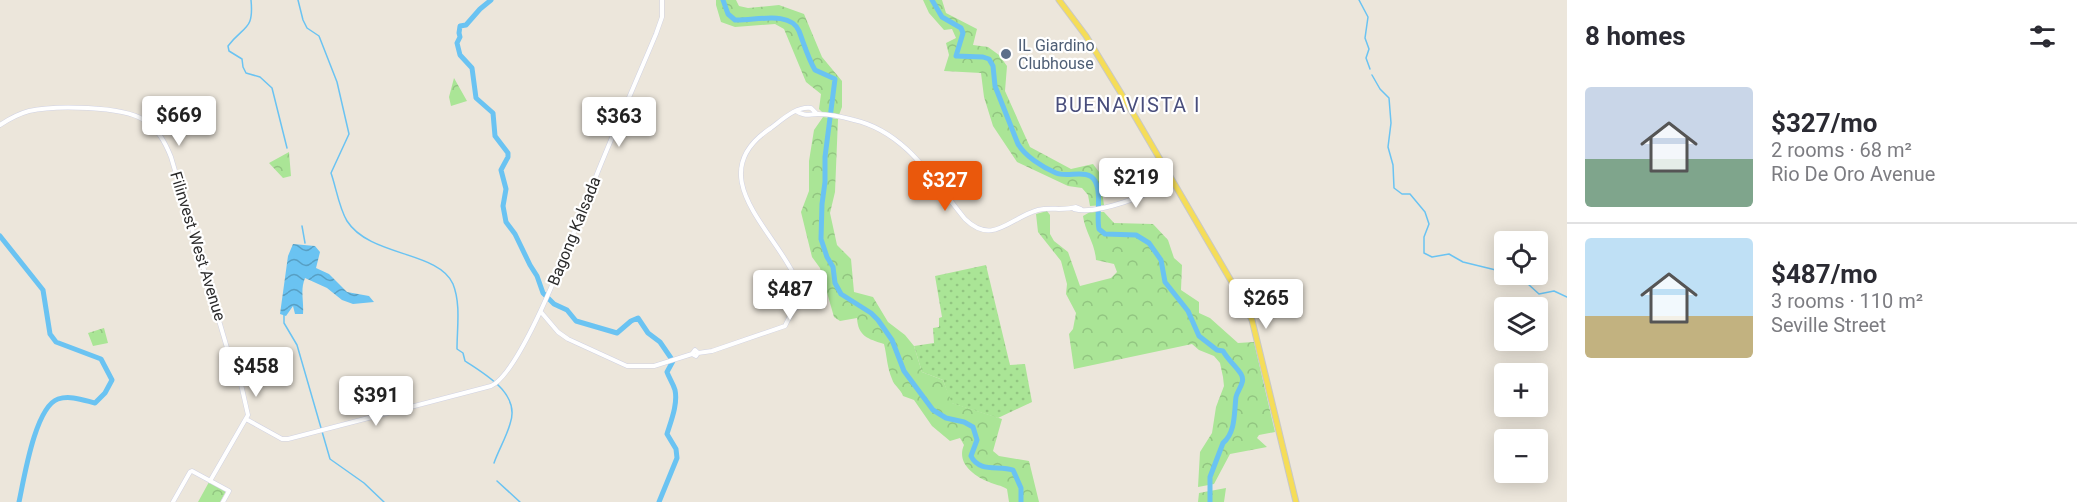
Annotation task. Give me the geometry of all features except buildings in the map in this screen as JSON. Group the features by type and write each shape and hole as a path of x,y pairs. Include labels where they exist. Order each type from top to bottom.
{"main road":[{"path":"1059,0 1086,36 1244,303 1252,320 1296,502"}],"street":[{"name":"Bagong Kalsada","path":"246,419 282,439 321,431 496,383 521,351 541,312 656,34 662,17 662,0"},
{"path":"541,312 558,332 568,339 627,366 651,367 692,354 694,350 698,353 709,352 785,326 794,308 798,291 794,274 750,207 742,186 741,173 744,156 752,143 765,131 796,111 808,108 817,114"},
{"name":"Filinvest West Avenue","path":"0,125 22,113 37,109 110,109 138,116 154,127 171,157 235,372 239,378 248,410 246,419"},
{"path":"796,111 804,115 838,117 870,125 900,142 964,219 972,226 982,230 1001,229 1038,210 1090,209 1118,205 1172,181"},
{"path":"210,481 246,419"},
{"path":"173,502 191,471 229,491 223,502"}],"green space":[{"path":"716,0 736,0 739,6 748,8 779,5 804,14 822,57 842,81 842,107 839,115 823,113 819,109 821,94 806,82 784,29 775,24 735,27 721,22"},
{"path":"923,0 942,0 946,13 977,29 973,45 988,47 999,55 1007,66 1005,91 1030,147 1071,169 1093,164 1099,172 1104,205 1090,206 1088,195 1082,188 1068,186 1017,162 993,126 984,97 981,73 944,71 949,55 946,43 956,38 952,29 944,30 929,13"},
{"path":"454,78 467,101 451,106 449,97"},
{"path":"823,117 838,119 835,192 830,213 837,245 851,259 854,292 873,297 888,322 905,335 914,346 922,372 943,380 952,403 1002,419 993,451 999,456 1029,461 1039,502 1009,502 1007,489 972,472 962,458 964,445 960,438 950,441 932,426 914,400 903,396 894,384 884,344 865,336 859,329 857,318 840,321 834,317 820,268 812,257 801,212 809,191 809,161 814,130"},
{"path":"289,152 291,176 283,178 269,163"},
{"path":"1047,211 1050,215 1050,234 1054,241 1068,252 1080,286 1111,278 1117,272 1114,264 1096,260 1083,216 1090,212 1104,212 1114,223 1153,224 1168,240 1174,258 1182,265 1181,290 1199,302 1199,313 1210,318 1238,343 1254,342 1275,432 1259,435 1257,438 1267,447 1230,454 1214,484 1198,487 1200,452 1212,433 1216,407 1224,386 1220,363 1214,356 1199,350 1192,344 1074,369 1069,334 1073,329 1076,313 1066,294 1067,284 1061,261 1038,232 1036,214"},
{"path":"986,265 1010,365 1025,364 1032,402 998,418 951,403 943,380 922,372 914,346 934,343 933,328 939,327 939,318 942,317 935,276"},
{"path":"104,328 108,343 93,346 88,333"},
{"path":"209,482 226,491 220,502 198,502"},
{"path":"1226,488 1224,502 1198,502 1199,493"}],"water":[{"path":"293,244 315,246 320,252 316,268 329,274 347,292 369,296 374,302 353,304 305,278 302,291 303,314 295,314 293,306 286,316 280,314 288,256"}],"waterway":[{"path":"251,0 252,10 249,23 228,46 229,51 242,59 246,73 260,77 272,88 287,148"},
{"path":"298,0 303,20 307,28 319,36 337,82 349,134 331,173 344,216 358,233 387,248 434,265 445,273 453,284 458,308 457,349 463,353 465,361 500,386 511,403 510,424 494,463"},
{"path":"491,0 466,25 460,26 460,37 457,43 460,55 472,68 476,98 493,113 495,136 508,153 501,170 506,189 503,206 506,222 515,234 537,276 543,293 554,304 567,310 576,321 617,333 638,318 648,333 660,342 673,361 667,372 675,390 676,401 667,434 676,449 677,458 659,502"},
{"path":"723,0 728,14 735,20 771,18 788,21 794,25 799,31 815,70 835,79 825,157 821,239 833,267 835,283 841,294 878,320 892,340 904,371 933,410 946,418 964,422 973,427 977,440 971,456 975,461 984,467 1013,470 1021,488 1021,502"},
{"path":"932,0 942,17 961,28 963,33 956,56 989,59 993,66 995,86 1018,144 1025,153 1034,161 1056,173 1083,174 1092,177 1098,192 1099,229 1105,234 1136,235 1149,243 1161,260 1165,282 1188,311 1199,336 1217,350 1223,351 1241,374 1243,380 1236,397 1232,428 1223,443 1210,477 1210,502"},
{"path":"1359,0 1368,17 1365,38 1369,49 1366,58 1370,69"},
{"path":"1372,75 1380,89 1389,98 1391,123 1388,147 1393,165 1394,188 1402,194 1410,194 1425,212 1429,224 1424,237 1424,253 1432,257 1449,254 1463,262 1494,270"},
{"path":"302,226 305,243"},
{"path":"0,236 43,290 50,334 56,342 101,359 112,380 105,393 95,403 67,398 58,399 50,405 37,429 27,461 19,502"},
{"path":"1529,285 1539,294 1554,291 1567,297"},
{"path":"284,314 284,323 297,345 330,459 364,483 384,502"},
{"path":"497,481 520,502"}],"place":[{"name":"IL Giardino Clubhouse","path":"1006,54"}],"district":[{"name":"BUENAVISTA I","path":"1128,105"}]}
